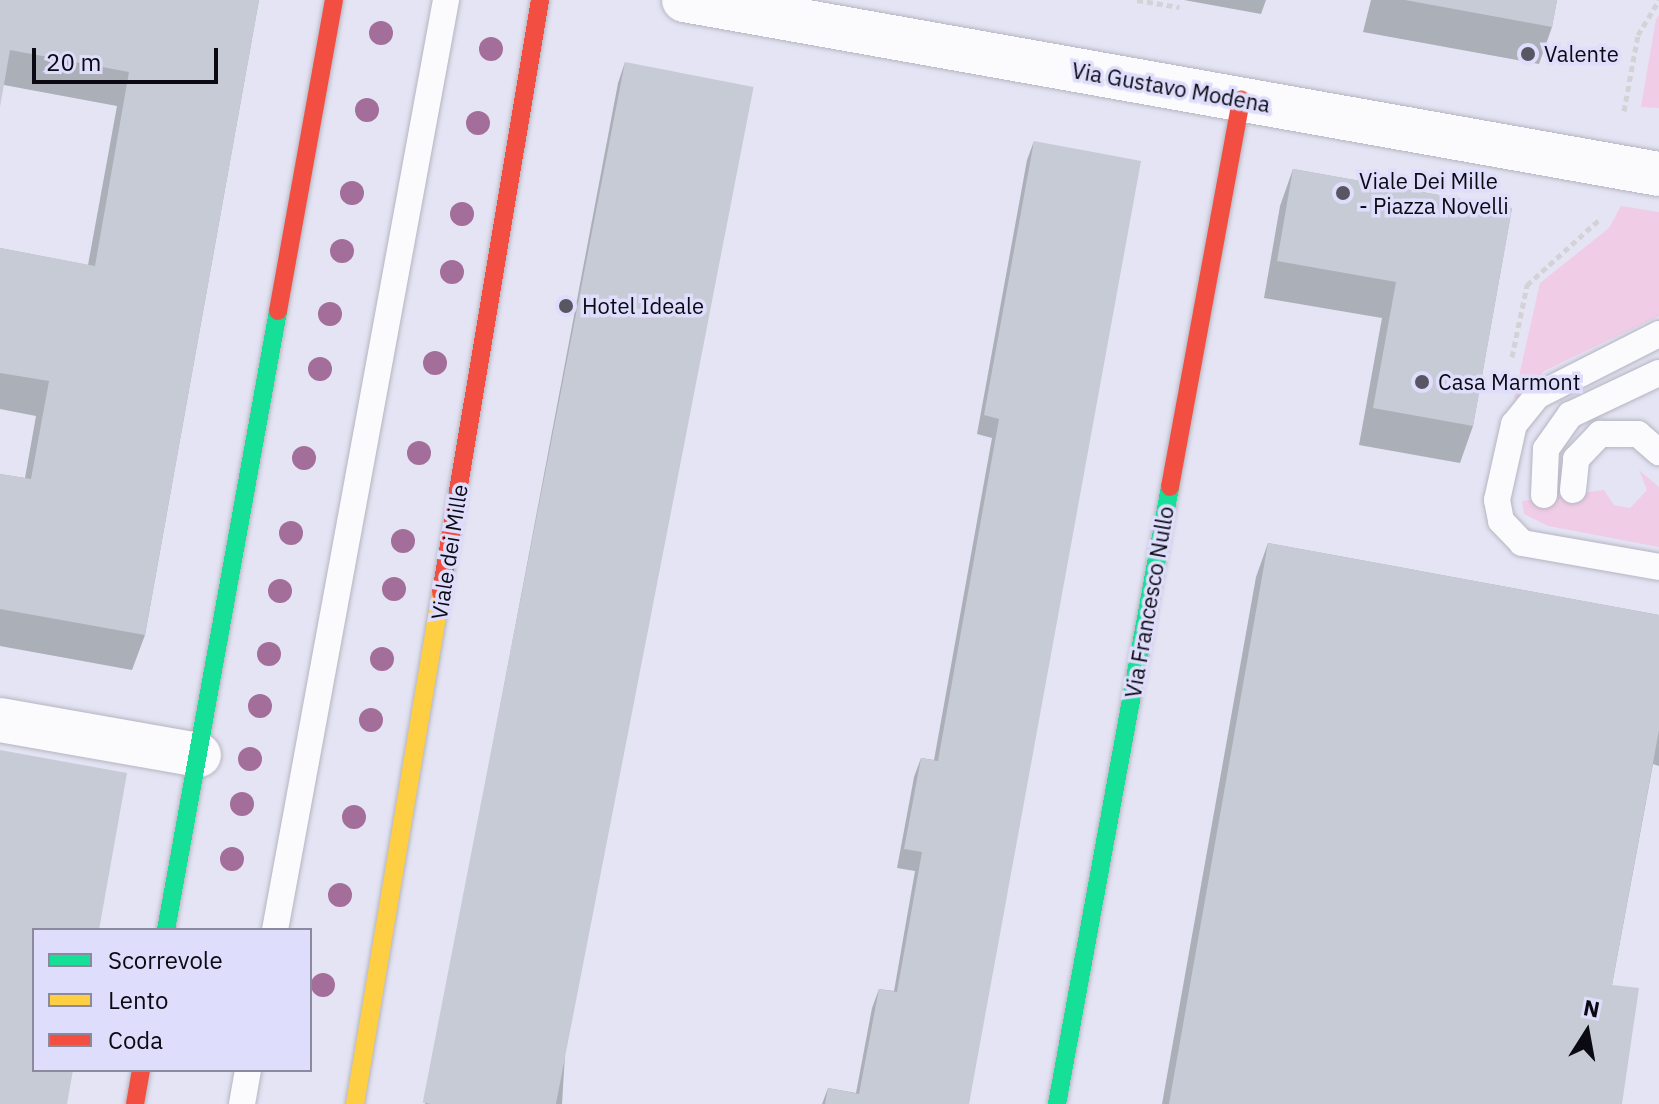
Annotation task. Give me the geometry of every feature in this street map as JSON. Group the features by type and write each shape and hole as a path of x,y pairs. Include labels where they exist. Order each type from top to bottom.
{"main road":[{"path":"166,928 334,0"},
{"name":"Viale dei Mille","path":"355,1104 540,0"},
{"name":"Via Francesco Nullo","path":"1057,1104 1241,99"},
{"path":"135,1104 141,1072"}],"street":[{"name":"Via Gustavo Modena","path":"684,0 1659,174"},
{"path":"0,720 199,755"}],"lane":[{"path":"275,928 446,0"},
{"path":"1659,334 1560,378 1514,424 1497,500 1510,537 1659,567"},
{"path":"1544,495 1546,449 1570,415 1659,373"},
{"path":"1573,490 1576,459 1600,434 1638,434 1659,452"},
{"path":"242,1104 248,1072"}],"path":[{"path":"1137,0 1179,7"},
{"path":"1625,107 1638,35 1659,0"},
{"path":"1514,424 1501,408 1527,285 1604,211"}],"shaded area":[{"path":"1659,15 1659,108 1641,107 1656,19"},
{"path":"1621,206 1659,212 1659,316 1544,371 1521,399 1514,398 1540,283 1609,228"},
{"path":"1639,470 1659,487 1659,547 1548,526 1524,514 1522,501 1604,490 1614,505 1630,508 1647,490"}],"building":[{"path":"0,0 259,0 145,635 0,609 0,474 31,479 49,381 0,373 0,248 95,266 129,72 10,50 0,107"},
{"path":"1405,0 1557,0 1552,27"},
{"path":"625,62 754,87 556,1104 423,1103"},
{"path":"1034,141 1141,161 969,1104 825,1104 828,1088 859,1094 879,989 897,992 922,852 904,849 921,758 938,761 999,419 984,415"},
{"name":"Casa Marmont","path":"1293,169 1512,208 1473,426 1373,408 1396,282 1277,261"},
{"path":"1268,543 1659,615 1659,730 1612,985 1639,988 1622,1104 1169,1104"},
{"path":"0,750 127,773 99,928 32,928 32,1072 73,1072 67,1104 0,1104"}],"traffic: fast":[{"path":"166,928 278,311"},
{"path":"1057,1104 1170,487"}],"traffic: slow":[{"path":"355,1104 441,593"}],"traffic: jam":[{"path":"278,311 334,0"},
{"path":"441,593 540,0"},
{"path":"1170,487 1241,99"},
{"path":"135,1104 141,1072"}],"place":[{"name":"Valente","path":"1528,54"},
{"name":"Viale Dei Mille - Piazza Novelli","path":"1343,193"},
{"name":"Hotel Ideale","path":"566,306"},
{"name":"Casa Marmont","path":"1422,382"}]}
